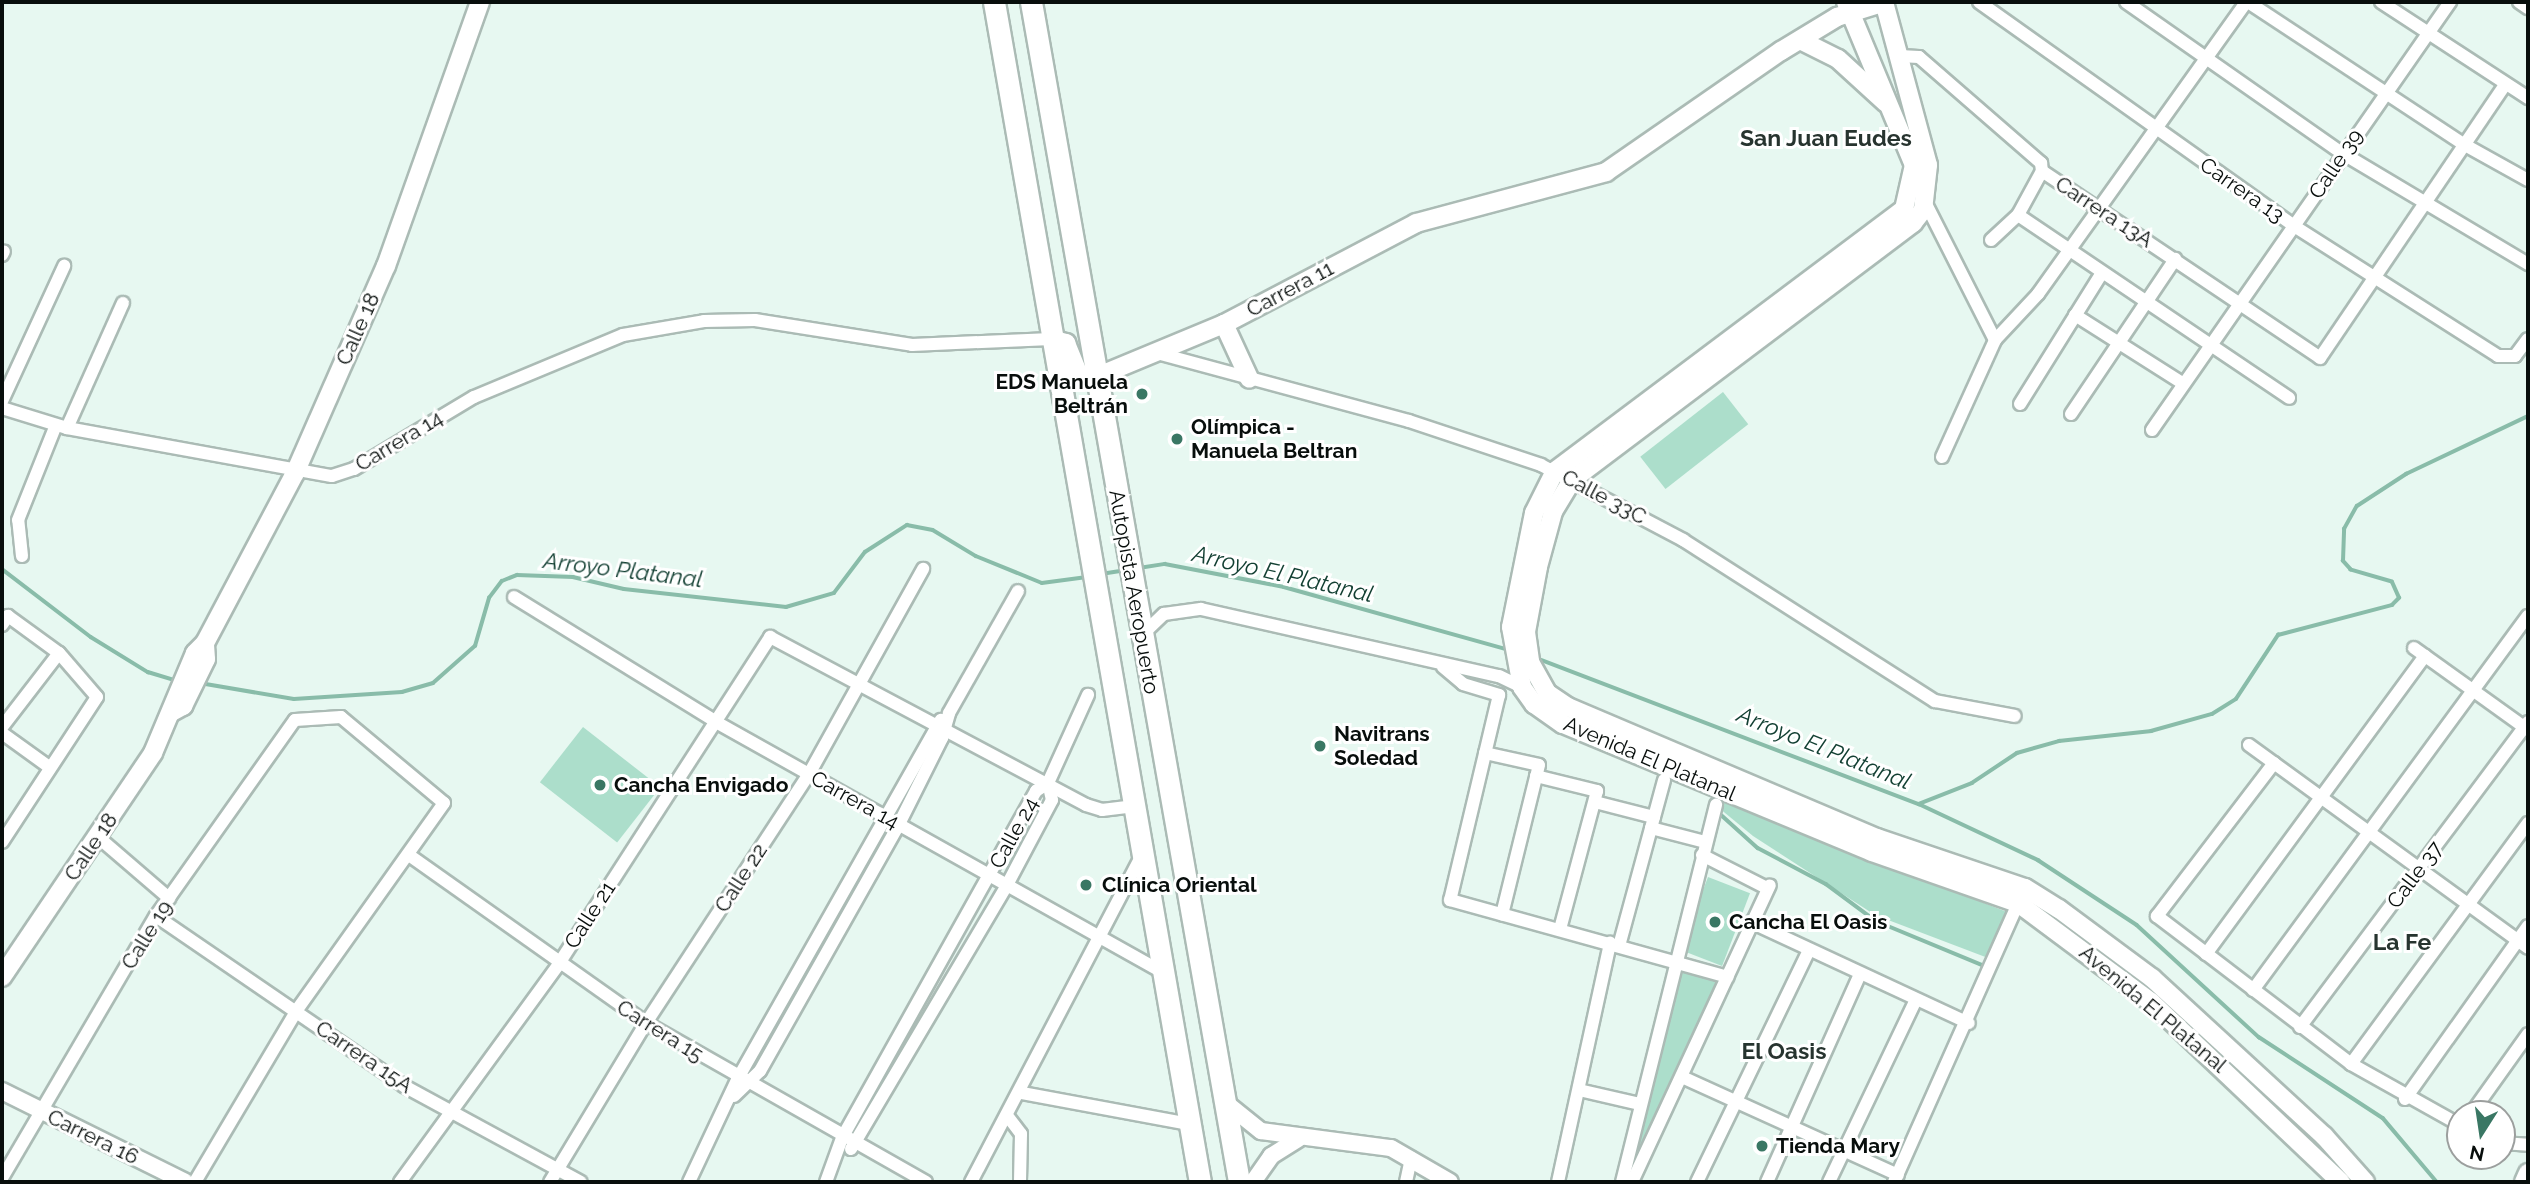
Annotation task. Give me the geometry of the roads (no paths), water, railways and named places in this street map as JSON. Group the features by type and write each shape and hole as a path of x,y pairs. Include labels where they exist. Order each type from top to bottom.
{"highway":[{"name":"Autopista Aeropuerto","path":"995,2 1086,546 1099,606 1200,1182"},
{"name":"Autopista Aeropuerto","path":"1031,2 1239,1182"}],"main road":[{"name":"Calle 18","path":"2,977 153,752 205,643 295,473 386,266 480,2"},
{"path":"1848,7 1884,2 1927,165 1925,202"},
{"name":"Carrera 11","path":"1096,377 1224,324 1416,223 1606,173 1848,7"},
{"name":"Avenida El Platanal","path":"1848,7 1914,165 1910,195 1899,215 1555,471 1534,513 1519,630 1530,662 1528,684 1534,704 1563,724 1872,852 2018,903 2151,1002 2341,1182"},
{"path":"1800,40 1838,59 1893,110"},
{"name":"Avenida El Platanal","path":"1519,630 1553,512 1572,480 1913,223 1925,202"},
{"path":"1224,324 1249,378"},
{"path":"1051,339 1066,343 1079,375 1096,377"},
{"name":"Avenida El Platanal","path":"1528,684 1568,707 1877,838 2025,888 2152,978 2324,1136 2365,1182"},
{"path":"2524,1182 2528,1173"}],"street":[{"name":"Carrera 13","path":"1979,2 2154,130 2294,226 2498,356 2515,356 2528,339"},
{"path":"2126,2 2342,153 2528,264"},
{"path":"1942,457 1995,340 2038,294 2247,2 2465,145 2528,180"},
{"path":"2381,2 2528,98"},
{"name":"Calle 39","path":"2152,430 2342,153 2450,2"},
{"path":"2519,2 2528,8"},
{"name":"Carrera 13A","path":"1899,56 1919,57 2041,163 2042,171 2100,206 2315,357 2324,355 2373,278"},
{"path":"2373,278 2505,85"},
{"path":"1991,240 2018,215 2042,171"},
{"path":"1925,202 1995,340"},
{"path":"2018,215 2289,398"},
{"path":"2071,414 2175,259"},
{"path":"2,401 64,265"},
{"path":"2020,404 2102,273"},
{"path":"22,556 18,520 61,426 123,303"},
{"path":"2075,314 2182,383"},
{"name":"Carrera 14","path":"2,408 61,426 295,473 343,473 474,397 623,335 704,321 755,320 912,345 1051,339"},
{"name":"Calle 33C","path":"1157,353 1409,421 1555,471 1684,540 1935,701 2015,716"},
{"name":"Calle 22","path":"551,1182 646,1023 809,774 923,569"},
{"path":"743,1083 885,817 942,725 1018,591"},
{"name":"Carrera 14","path":"514,597 716,722 1164,973"},
{"path":"1143,634 1164,614 1201,609 1443,667 1499,676 1528,684"},
{"path":"2253,990 2371,833 2472,688 2528,616"},
{"path":"2,842 48,766 95,702 96,692 59,653 5,621"},
{"name":"Calle 21","path":"400,1182 558,965 768,638 775,636 860,683"},
{"path":"2206,954 2323,798 2419,652 2527,726"},
{"path":"2,727 59,653"},
{"path":"1443,667 1463,684 1499,695 1450,900 1727,977"},
{"path":"860,683 1102,810 1133,806"},
{"path":"1048,783 1088,695"},
{"name":"Calle 19","path":"2,1178 156,916 295,720 317,715 341,717 444,800 409,855"},
{"path":"689,1182 734,1096 899,824 942,725"},
{"name":"Calle 37","path":"2300,1027 2527,726"},
{"path":"2,733 48,766"},
{"path":"2249,745 2523,945"},
{"path":"1485,753 1537,771 1652,823 1703,848 1768,886 1632,1182"},
{"path":"2273,763 2157,916 2351,1065 2405,1099 2446,1118"},
{"path":"1502,914 1537,771"},
{"path":"1558,1182 1614,945 1664,780"},
{"name":"Calle 24","path":"827,1182 839,1157 842,1138 1036,791 1048,783 1052,800 1007,885 856,1145 839,1157"},
{"path":"1560,929 1596,797"},
{"path":"1622,1182 1672,962 1716,804"},
{"path":"2351,1065 2528,822"},
{"path":"98,837 169,898"},
{"path":"971,1182 1009,1118 1143,853"},
{"path":"195,1182 296,1010 409,855"},
{"name":"Carrera 15","path":"409,855 558,965 646,1023 743,1083 926,1182"},
{"path":"1121,899 1150,901"},
{"path":"1682,1077 1844,1150 1896,1179 1969,1023 2018,903"},
{"name":"Carrera 15A","path":"156,916 449,1112 581,1182"},
{"path":"1751,922 1969,1023"},
{"path":"2405,1099 2523,945 2528,926"},
{"path":"1697,1182 1810,950"},
{"path":"1767,1182 1860,974"},
{"path":"1829,1182 1916,1000"},
{"path":"2480,1100 2528,1034"},
{"path":"1579,1090 1640,1104"},
{"name":"Carrera 16","path":"2,1091 185,1182"},
{"path":"1022,1093 1189,1124"},
{"path":"1226,1103 1261,1131 1367,1142 1411,1158 1451,1182"},
{"path":"1009,1118 1021,1134 1020,1182"},
{"path":"1253,1182 1271,1156 1305,1137"},
{"path":"1406,1182 1411,1158"}],"waterway":[{"name":"Arroyo El Platanal","path":"1919,804 1972,783 2017,753 2059,741 2151,731 2212,714 2236,699 2278,635 2392,605 2399,598 2392,582 2351,570 2343,561 2344,529 2357,506 2406,474 2528,416"},
{"name":"Arroyo Platanal","path":"200,683 294,699 402,692 433,683 475,646 489,598 502,581 517,575 573,577 624,589 786,607 834,593 865,552 907,525 933,530 976,556 1042,583 1087,577"},
{"name":"Arroyo El Platanal","path":"1139,568 1165,564 1284,587 1509,650"},
{"name":"Arroyo Platanal","path":"2,569 91,637 148,672 178,681"},
{"name":"Arroyo Platanal","path":"1101,574 1125,570"},
{"path":"1536,658 1919,804 2038,860 2137,925 2259,1037 2383,1118 2437,1182"},
{"path":"1717,811 1758,848 1826,884 1876,921 1987,967"}],"place":[{"name":"EDS Manuela Beltrán","path":"1142,394"},
{"name":"Olímpica - Manuela Beltran","path":"1177,439"},
{"name":"Navitrans Soledad","path":"1320,746"},
{"name":"Cancha Envigado","path":"600,785"},
{"name":"Clínica Oriental","path":"1086,885"},
{"name":"Cancha El Oasis","path":"1715,922"},
{"name":"Tienda Mary","path":"1762,1146"}],"district":[{"name":"San Juan Eudes","path":"1826,138"},
{"name":"La Fe","path":"2402,942"},
{"name":"El Oasis","path":"1784,1051"}]}
